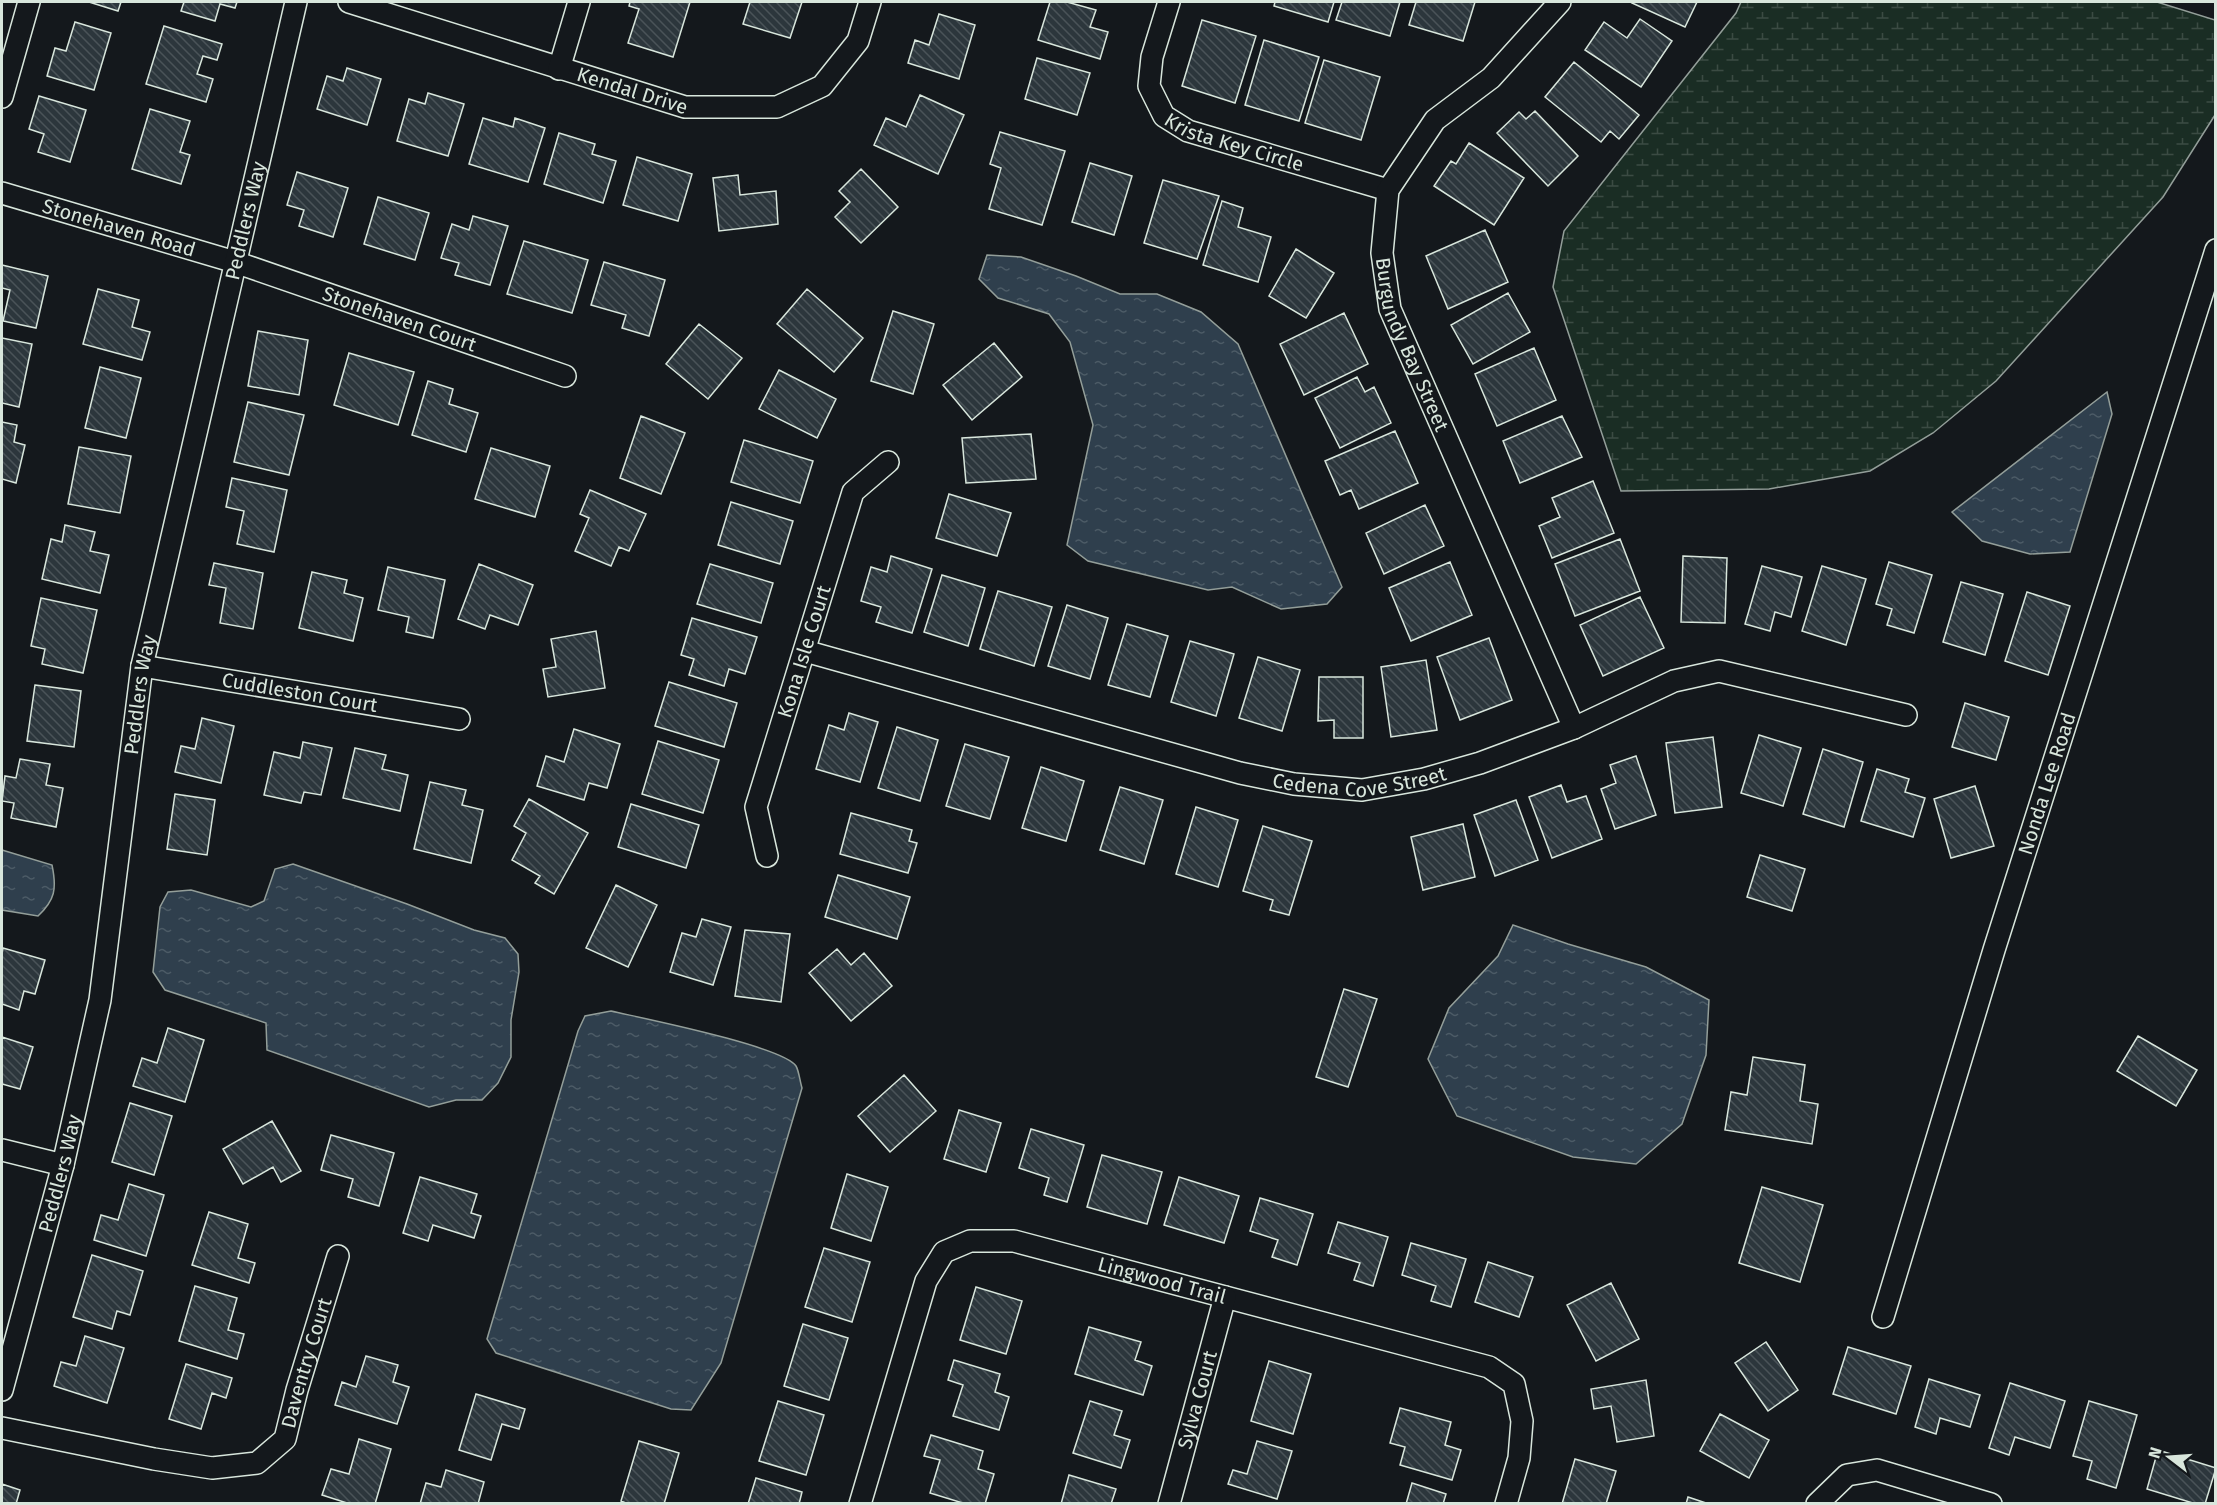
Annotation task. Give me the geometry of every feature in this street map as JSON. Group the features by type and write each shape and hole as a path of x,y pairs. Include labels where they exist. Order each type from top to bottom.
{"street":[{"path":"2,97 30,2"},
{"name":"Peddlers Way","path":"2,1390 63,1165 100,1000 142,666 296,2"},
{"name":"Kendal Drive","path":"349,2 685,107 777,107 822,86 858,41 870,2"},
{"path":"559,69 579,2"},
{"name":"Krista Key Circle","path":"1169,2 1152,57 1149,86 1164,116 1188,131 1388,190"},
{"name":"Burgundy Bay Street","path":"1560,2 1491,78 1435,120 1388,190 1382,253 1390,309 1574,728"},
{"name":"Stonehaven Road","path":"2,193 235,262"},
{"name":"Nonda Lee Road","path":"1883,1317 1994,950 2216,250"},
{"name":"Stonehaven Court","path":"235,262 565,376"},
{"name":"Kona Isle Court","path":"767,855 756,807 854,492 888,462"},
{"name":"Cedena Cove Street","path":"805,651 1239,773 1294,784 1362,789 1424,780 1480,763 1574,728 1674,681 1719,671 1906,715"},
{"name":"Cuddleston Court","path":"142,666 459,719"},
{"path":"2,1150 63,1165"},
{"name":"Lingwood Trail","path":"860,1503 926,1281 944,1252 970,1241 1014,1241 1488,1367 1514,1384 1522,1421 1519,1458 1506,1503"},
{"name":"Daventry Court","path":"2,1428 154,1459 213,1468 257,1463 285,1438 297,1390 338,1256"},
{"name":"Sylva Court","path":"1168,1503 1225,1297"},
{"path":"1817,1503 1847,1474 1877,1470 1991,1503"}],"green space":[{"path":"1741,2 2157,2 2215,20 2215,115 2163,197 1996,381 1933,433 1870,471 1769,489 1621,491 1553,287 1564,231 1736,13"}],"water":[{"path":"987,255 1021,257 1120,294 1157,294 1201,312 1238,344 1342,587 1327,604 1281,609 1232,587 1208,590 1088,561 1067,545 1093,425 1070,342 1049,314 998,298 979,279"},
{"path":"2107,392 2112,414 2070,552 2030,554 1982,541 1952,512"},
{"path":"2,850 52,865 53,894 48,905 38,916 2,910"},
{"path":"293,864 474,930 505,938 518,954 519,972 511,1020 511,1057 498,1083 482,1100 456,1100 429,1107 267,1050 266,1023 165,990 153,972 160,907 168,892 191,890 251,907 264,901 275,869"},
{"path":"1513,925 1646,967 1709,1000 1706,1055 1682,1124 1636,1164 1573,1157 1457,1116 1428,1059 1449,1008 1498,956"},
{"path":"611,1011 739,1042 785,1058 796,1066 802,1088 721,1363 691,1410 671,1409 496,1353 487,1339 578,1031 585,1016"}],"building":[{"path":"89,2 121,2 118,11"},
{"path":"184,2 237,2 235,8 220,4 215,21 181,11"},
{"path":"630,2 690,2 673,57 628,43 639,9 629,6"},
{"path":"750,2 802,2 790,38 743,24"},
{"path":"1050,2 1067,2 1096,10 1090,27 1108,32 1100,59 1038,40"},
{"path":"1275,2 1334,2 1328,22 1274,6"},
{"path":"1342,2 1400,2 1390,36 1336,20"},
{"path":"1416,2 1475,2 1463,41 1409,25"},
{"path":"1633,2 1697,2 1685,27"},
{"path":"939,14 975,25 959,79 908,63 915,40 929,45"},
{"path":"1640,19 1672,41 1641,87 1585,50 1604,22 1627,38"},
{"path":"1202,20 1256,36 1235,103 1182,86"},
{"path":"75,22 111,33 94,90 47,76 55,48 66,51"},
{"path":"164,26 222,44 217,60 203,56 197,74 213,79 206,102 146,84"},
{"path":"1264,40 1319,57 1299,121 1245,105"},
{"path":"1037,58 1090,73 1077,115 1025,99"},
{"path":"1324,60 1380,77 1361,140 1305,123"},
{"path":"1574,62 1639,115 1619,139 1610,131 1601,142 1545,97"},
{"path":"347,68 381,79 367,125 317,109 327,76 343,81"},
{"path":"428,93 464,104 448,156 397,141 409,99 425,104"},
{"path":"920,95 964,115 938,174 874,145 886,118 906,127"},
{"path":"39,96 86,110 70,162 38,152 44,134 29,129"},
{"path":"150,109 190,121 180,152 190,155 181,184 132,169"},
{"path":"1535,111 1578,156 1548,186 1497,133 1519,112 1526,119"},
{"path":"483,118 513,127 515,118 545,128 528,182 469,164"},
{"path":"1000,132 1065,151 1042,225 989,209 1001,168 990,164"},
{"path":"559,133 595,144 592,154 616,161 603,203 544,184"},
{"path":"1469,143 1524,178 1494,225 1434,186 1451,161 1456,164"},
{"path":"637,157 692,174 678,221 623,205"},
{"path":"1090,163 1132,176 1114,235 1072,222"},
{"path":"861,169 898,207 861,243 835,217 850,202 839,191"},
{"path":"297,172 348,188 333,237 299,226 304,210 287,205"},
{"path":"738,175 740,195 776,191 778,224 719,231 713,178"},
{"path":"1163,180 1219,196 1197,259 1144,243"},
{"path":"378,197 429,213 415,260 364,244"},
{"path":"1222,201 1243,208 1238,227 1271,237 1258,282 1203,265"},
{"path":"473,216 508,226 490,285 455,275 459,263 441,258 452,224 469,230"},
{"path":"1485,230 1508,282 1448,309 1426,256"},
{"path":"524,241 588,260 572,313 507,294"},
{"path":"1296,249 1334,273 1306,318 1269,296"},
{"path":"604,262 665,280 649,336 622,328 626,315 591,305"},
{"path":"2,265 48,276 36,328 3,321 10,290 2,288"},
{"path":"98,289 139,300 132,327 150,332 142,360 83,344"},
{"path":"807,289 863,338 834,372 777,324"},
{"path":"1508,293 1530,332 1473,364 1451,325"},
{"path":"893,311 934,324 913,394 871,381"},
{"path":"1344,313 1368,364 1304,395 1280,344"},
{"path":"699,324 742,358 708,399 666,364"},
{"path":"258,331 308,340 299,395 248,386"},
{"path":"2,338 32,344 19,407 2,403"},
{"path":"994,343 1022,377 972,420 943,385"},
{"path":"1534,348 1556,400 1497,426 1475,374"},
{"path":"349,353 414,372 398,425 334,405"},
{"path":"100,367 141,378 126,438 85,428"},
{"path":"779,370 836,399 817,438 759,409"},
{"path":"1357,377 1365,392 1374,387 1391,423 1340,448 1315,398"},
{"path":"428,381 453,389 449,404 478,413 466,452 412,435"},
{"path":"248,402 304,415 289,475 234,462"},
{"path":"641,416 685,433 661,494 620,478"},
{"path":"1562,416 1582,457 1520,483 1503,441"},
{"path":"2,422 17,425 14,442 25,445 16,483 2,479"},
{"path":"1395,431 1418,483 1359,509 1351,490 1340,495 1325,461"},
{"path":"1031,434 1036,479 966,483 962,438"},
{"path":"744,440 813,461 800,503 731,482"},
{"path":"79,447 131,456 120,513 68,504"},
{"path":"491,448 550,466 535,517 475,499"},
{"path":"232,478 287,490 274,552 237,544 244,511 226,507"},
{"path":"1593,481 1614,533 1552,558 1539,526 1560,517 1552,498"},
{"path":"590,490 646,514 629,551 619,547 611,566 575,551 589,518 580,514"},
{"path":"949,494 1011,513 997,556 936,538"},
{"path":"731,502 793,521 780,564 718,545"},
{"path":"1425,505 1444,546 1384,574 1366,533"},
{"path":"65,525 95,532 90,551 109,555 100,593 42,579 51,539 62,542"},
{"path":"1620,539 1640,591 1575,616 1555,564"},
{"path":"891,556 932,569 912,633 876,622 881,607 861,601 871,567 887,572"},
{"path":"1683,556 1727,558 1725,623 1681,622"},
{"path":"1450,562 1472,615 1411,641 1389,588"},
{"path":"1889,562 1932,575 1914,633 1887,625 1892,609 1876,604"},
{"path":"214,563 263,573 253,629 220,623 226,588 209,585"},
{"path":"479,564 533,585 518,625 490,615 485,629 458,619"},
{"path":"710,564 773,583 761,623 697,604"},
{"path":"1762,566 1802,577 1791,617 1775,612 1770,631 1745,624"},
{"path":"1822,566 1866,579 1846,645 1802,631"},
{"path":"388,567 445,580 433,638 406,632 409,617 378,610"},
{"path":"312,572 347,580 344,593 363,598 353,641 299,628"},
{"path":"942,575 985,588 968,646 924,632"},
{"path":"1961,582 2003,594 1985,655 1943,642"},
{"path":"998,591 1052,607 1034,666 980,649"},
{"path":"2027,592 2070,606 2048,675 2005,661"},
{"path":"1640,597 1664,648 1603,676 1580,625"},
{"path":"41,598 97,610 83,673 42,664 45,649 31,646"},
{"path":"1067,605 1108,618 1090,679 1048,666"},
{"path":"692,618 757,637 745,674 729,669 724,686 689,675 694,659 681,655"},
{"path":"1127,624 1168,636 1150,697 1108,685"},
{"path":"596,631 605,688 548,697 543,669 556,667 551,639"},
{"path":"1489,638 1512,700 1460,720 1437,657"},
{"path":"1190,641 1234,654 1216,716 1171,702"},
{"path":"1258,657 1300,670 1282,731 1239,718"},
{"path":"1426,660 1437,730 1391,737 1381,667"},
{"path":"1319,677 1363,677 1363,738 1334,738 1334,720 1318,721"},
{"path":"669,682 737,703 724,747 655,726"},
{"path":"35,685 81,691 74,747 27,741"},
{"path":"1965,703 2009,717 1996,760 1952,747"},
{"path":"849,713 878,722 860,782 816,769 829,725 844,730"},
{"path":"202,718 234,726 221,783 175,772 181,746 195,749"},
{"path":"897,727 938,740 920,801 878,788"},
{"path":"574,729 620,744 607,788 589,783 584,800 537,786 546,756 564,762"},
{"path":"1759,735 1801,748 1783,806 1741,793"},
{"path":"1713,737 1722,807 1675,813 1666,743"},
{"path":"658,741 719,760 703,813 642,794"},
{"path":"303,742 332,748 321,795 304,792 301,803 264,795 274,752 300,758"},
{"path":"965,744 1009,757 990,819 946,806"},
{"path":"355,748 386,755 382,769 408,775 400,811 343,798"},
{"path":"1823,749 1863,762 1844,827 1803,814"},
{"path":"1636,756 1656,815 1615,829 1601,789 1616,783 1610,765"},
{"path":"20,759 50,764 46,785 63,788 56,827 11,818 14,803 2,801 5,776 16,778"},
{"path":"1041,767 1084,781 1066,841 1022,828"},
{"path":"1877,769 1909,779 1905,792 1925,798 1913,837 1861,821"},
{"path":"430,782 466,790 462,805 483,810 471,863 414,849"},
{"path":"1561,785 1567,802 1586,796 1602,839 1552,858 1529,797"},
{"path":"1975,786 1994,846 1951,858 1934,799"},
{"path":"1120,787 1163,800 1144,864 1100,850"},
{"path":"175,794 215,800 207,855 167,849"},
{"path":"529,799 588,833 554,894 535,883 540,876 512,860 526,833 514,826"},
{"path":"1516,800 1538,860 1495,876 1474,815"},
{"path":"631,804 699,825 686,868 618,847"},
{"path":"1196,807 1238,820 1218,887 1176,874"},
{"path":"851,813 912,830 909,841 917,843 908,873 840,854"},
{"path":"1463,824 1475,877 1423,890 1411,837"},
{"path":"1263,826 1312,841 1289,915 1270,910 1273,900 1243,891"},
{"path":"1760,855 1805,869 1792,911 1747,897"},
{"path":"838,875 910,897 897,939 825,917"},
{"path":"616,885 657,905 628,967 586,948"},
{"path":"702,919 731,927 713,985 670,972 682,933 696,937"},
{"path":"745,930 790,934 781,1002 735,996"},
{"path":"3,948 45,960 35,994 24,991 19,1010 2,1004"},
{"path":"837,949 851,965 864,953 892,986 851,1021 809,973"},
{"path":"1344,989 1377,999 1348,1087 1316,1077"},
{"path":"168,1028 204,1040 185,1102 133,1086 142,1058 157,1063"},
{"path":"2138,1036 2197,1070 2176,1106 2117,1071"},
{"path":"2,1037 33,1047 20,1089 2,1084"},
{"path":"1753,1057 1805,1065 1800,1101 1818,1104 1812,1144 1725,1130 1731,1092 1747,1095"},
{"path":"904,1075 936,1111 890,1152 858,1116"},
{"path":"130,1103 172,1116 154,1175 112,1162"},
{"path":"959,1110 1001,1123 986,1172 944,1159"},
{"path":"272,1121 301,1171 281,1182 273,1167 243,1184 223,1149"},
{"path":"1031,1129 1084,1145 1067,1202 1044,1195 1049,1178 1019,1168"},
{"path":"331,1135 394,1153 379,1206 348,1197 353,1179 321,1170"},
{"path":"1102,1155 1162,1172 1147,1224 1087,1207"},
{"path":"847,1174 888,1187 871,1241 831,1228"},
{"path":"420,1177 477,1194 471,1213 481,1216 474,1238 433,1225 428,1241 403,1233"},
{"path":"1179,1177 1239,1196 1224,1243 1164,1225"},
{"path":"129,1184 164,1195 146,1256 94,1240 101,1215 118,1220"},
{"path":"1762,1187 1823,1205 1800,1282 1739,1263"},
{"path":"1260,1198 1313,1214 1297,1265 1272,1257 1278,1240 1250,1231"},
{"path":"209,1212 248,1224 238,1258 255,1263 249,1283 192,1265"},
{"path":"1338,1222 1388,1237 1373,1286 1354,1280 1360,1263 1328,1253"},
{"path":"1411,1243 1466,1259 1451,1307 1431,1301 1436,1286 1402,1275"},
{"path":"824,1248 870,1262 852,1322 805,1307"},
{"path":"92,1255 143,1271 130,1315 117,1311 112,1329 73,1317"},
{"path":"1488,1262 1533,1277 1519,1317 1475,1302"},
{"path":"1611,1283 1639,1339 1596,1361 1567,1305"},
{"path":"195,1286 237,1298 228,1330 244,1334 237,1359 179,1341"},
{"path":"976,1287 1022,1301 1006,1354 960,1340"},
{"path":"803,1324 848,1338 829,1400 784,1386"},
{"path":"1089,1327 1141,1342 1135,1360 1152,1366 1143,1395 1075,1374"},
{"path":"85,1336 124,1348 107,1403 54,1386 61,1362 76,1366"},
{"path":"1766,1342 1798,1390 1768,1411 1735,1363"},
{"path":"1848,1347 1911,1366 1896,1414 1833,1394"},
{"path":"366,1356 398,1365 393,1382 409,1387 397,1424 335,1405 342,1382 356,1387"},
{"path":"954,1360 1000,1374 995,1392 1009,1397 999,1430 953,1416 963,1385 948,1380"},
{"path":"1269,1361 1311,1374 1293,1434 1251,1421"},
{"path":"186,1364 232,1378 226,1398 212,1393 201,1429 169,1419"},
{"path":"1929,1379 1980,1395 1970,1427 1940,1418 1936,1434 1915,1427"},
{"path":"1646,1380 1654,1436 1617,1442 1611,1406 1594,1409 1591,1389"},
{"path":"2010,1383 2065,1401 2050,1448 2015,1437 2009,1455 1989,1448"},
{"path":"476,1394 525,1409 519,1429 502,1424 491,1460 459,1450"},
{"path":"778,1401 824,1415 806,1475 759,1461"},
{"path":"1090,1401 1122,1411 1114,1435 1130,1440 1121,1468 1073,1453"},
{"path":"2089,1401 2137,1415 2116,1488 2087,1479 2092,1461 2073,1456"},
{"path":"1400,1408 1451,1422 1445,1445 1461,1450 1452,1480 1400,1465 1405,1447 1390,1443"},
{"path":"1720,1414 1769,1440 1749,1478 1700,1451"},
{"path":"931,1435 983,1451 978,1469 994,1474 985,1504 966,1504 930,1493 940,1460 924,1456"},
{"path":"359,1439 391,1449 375,1504 350,1504 322,1495 331,1469 349,1474"},
{"path":"639,1441 679,1453 664,1504 628,1504 621,1501"},
{"path":"1257,1441 1292,1451 1277,1499 1228,1484 1233,1470 1247,1474"},
{"path":"2158,1450 2216,1468 2205,1504 2196,1504 2147,1489"},
{"path":"1575,1459 1616,1471 1606,1504 1562,1504"},
{"path":"446,1470 484,1482 478,1504 420,1504 426,1483 441,1487"},
{"path":"1069,1475 1116,1489 1111,1504 1061,1504"},
{"path":"756,1478 802,1492 799,1504 748,1504"},
{"path":"1412,1483 1446,1494 1443,1504 1406,1504"},
{"path":"2,1484 20,1490 16,1504 2,1504"},
{"path":"1688,1497 1709,1504 1686,1504"}]}
